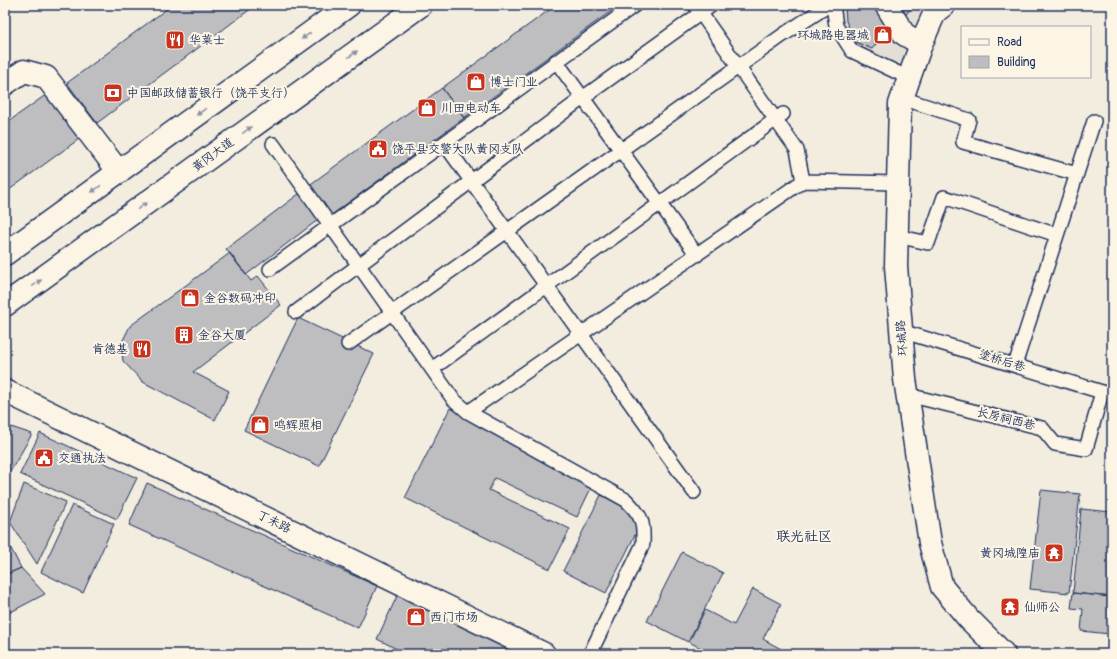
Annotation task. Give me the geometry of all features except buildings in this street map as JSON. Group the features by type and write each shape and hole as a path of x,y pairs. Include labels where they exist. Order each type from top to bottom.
{"main road":[{"path":"5,254 349,5"},
{"name":"黄冈大道","path":"5,305 421,5"},
{"path":"886,5 904,34 921,44"},
{"name":"环城路","path":"944,5 935,12 921,44 900,104 896,266 901,330 908,395 930,543 942,586 968,618 1004,654"},
{"path":"5,84 24,71 46,77 119,172"},
{"name":"丁未路","path":"5,391 544,654"}],"lane":[{"path":"270,269 556,60 635,5"},
{"path":"695,5 797,150 803,181"},
{"path":"296,312 584,97 712,5"},
{"path":"348,344 782,35 829,5"},
{"path":"833,5 836,26 852,51 909,78"},
{"path":"556,60 697,255"},
{"path":"902,98 969,120 963,142 1076,174"},
{"path":"432,369 783,114"},
{"path":"1015,365 1094,121"},
{"path":"444,143 694,492"},
{"path":"273,144 453,399 468,412 626,500 640,514 643,531 642,544 590,654"},
{"path":"468,412 803,181 898,183"},
{"path":"897,236 928,243 944,197 1057,235"},
{"name":"塗桥后巷","path":"901,330 1015,365 1107,389"},
{"name":"长房祠西巷","path":"908,395 1042,428 1055,444 1086,449 1107,389"}],"shaded area":[{"name":"环城路电器城","path":"833,5 944,5 909,78 852,51"}],"place":[{"name":"环城路电器城","path":"883,35"},
{"name":"华莱士","path":"175,40"},
{"name":"博士门业","path":"476,82"},
{"name":"中国邮政储蓄银行（饶平支行）","path":"113,93"},
{"name":"川田电动车","path":"427,108"},
{"name":"饶平县交警大队黄冈支队","path":"378,149"},
{"name":"金谷数码冲印","path":"190,298"},
{"name":"金谷大厦","path":"184,335"},
{"name":"肯德基","path":"142,349"},
{"name":"鸣辉照相","path":"260,425"},
{"name":"交通执法","path":"44,458"},
{"name":"黄冈城隍庙","path":"1054,553"},
{"name":"仙师公","path":"1010,607"},
{"name":"西门市场","path":"416,617"}],"district":[{"name":"联光社区","path":"804,536"}]}
